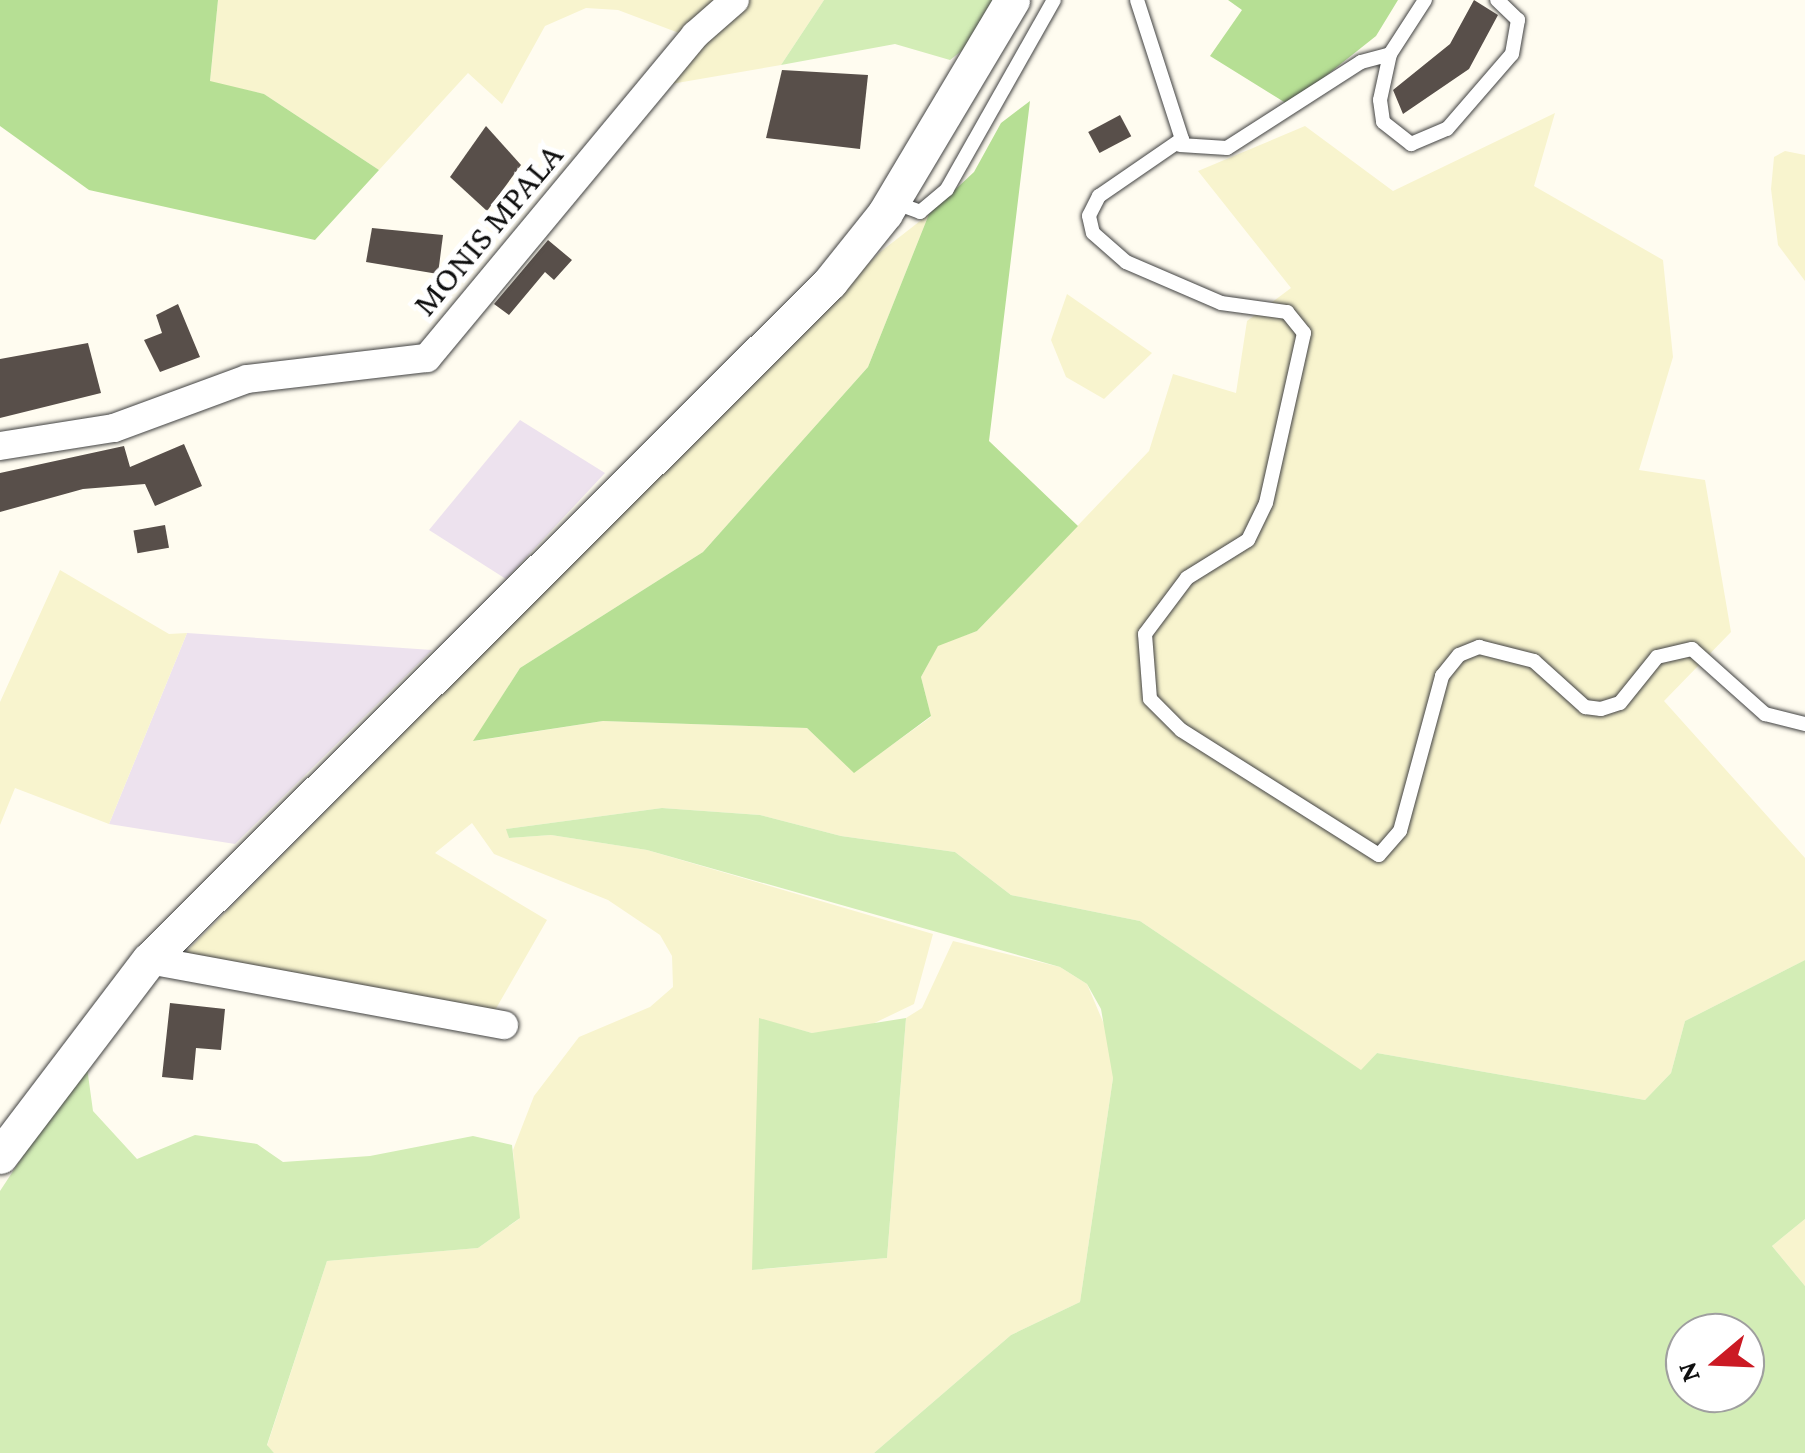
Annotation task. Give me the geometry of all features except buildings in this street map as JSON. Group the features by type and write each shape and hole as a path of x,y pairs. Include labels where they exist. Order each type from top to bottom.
{"street":[{"name":"MONIS MPALA","path":"0,446 114,428 248,379 427,358 696,35 735,0"},
{"path":"0,1156 150,960 765,352 892,202 1012,0"},
{"path":"150,960 504,1025"}],"lane":[{"path":"892,202 920,212 947,189 1054,0"},
{"path":"1137,0 1180,146"},
{"path":"1425,0 1390,54 1383,122 1411,144 1438,135 1519,42 1518,20 1497,0"},
{"path":"1390,54 1361,62 1227,148 1180,146 1099,196 1089,216 1092,233 1126,262 1220,302 1288,312 1304,333 1266,504 1248,540 1187,578 1145,634 1150,699 1180,730 1379,855 1400,831 1442,676 1459,655 1479,647 1534,661 1585,707 1601,709 1620,703 1658,657 1692,649 1765,714 1805,724"}],"shaded area":[{"path":"218,0 824,0 781,65 671,84 679,33 618,10 586,8 545,26 502,104 468,73 379,170 264,94 210,82"},
{"path":"1555,113 1534,186 1663,260 1673,357 1639,470 1705,480 1731,632 1664,701 1805,858 1805,960 1685,1021 1671,1073 1645,1100 1377,1053 1361,1071 1140,921 1011,895 955,852 841,836 760,815 662,808 507,829 509,838 551,835 647,850 933,934 914,1004 860,1030 812,1033 760,1019 753,1270 887,1258 906,1018 922,1008 953,941 1060,967 1087,984 1112,1043 1113,1078 1080,1302 1011,1335 874,1453 274,1453 267,1446 327,1261 478,1248 519,1219 513,1150 534,1096 579,1037 650,1007 673,987 672,956 660,935 608,900 494,854 472,823 435,853 547,920 494,1012 185,953 879,253 929,214 868,367 703,552 520,668 474,741 603,721 807,728 854,772 931,717 921,677 938,645 977,631 1149,451 1173,374 1236,393 1247,321 1291,288 1198,171 1305,126 1393,191"},
{"path":"1785,151 1805,155 1805,281 1778,245 1771,189 1774,157"},
{"path":"1067,294 1152,353 1104,399 1066,377 1051,340"},
{"path":"520,420 605,473 506,579 429,530"},
{"path":"60,570 169,634 187,633 109,824 15,788 0,825 0,702"},
{"path":"187,633 432,650 235,844 109,824"},
{"path":"1805,1219 1805,1286 1772,1246"}],"green space":[{"path":"0,0 218,0 210,81 264,94 379,170 315,240 89,190 0,126"},
{"path":"824,0 1000,0 979,37 950,60 895,44 781,65"},
{"path":"1228,0 1398,0 1376,36 1289,105 1210,56 1242,10"},
{"path":"1030,101 989,441 1078,526 977,631 938,646 921,677 931,716 854,773 807,728 603,721 473,741 520,668 703,552 868,367 929,214 974,172 1001,123"},
{"path":"662,808 760,815 841,836 955,852 1011,895 1140,921 1361,1070 1377,1053 1645,1100 1671,1073 1685,1021 1805,960 1805,1219 1772,1246 1805,1286 1805,1453 874,1453 1011,1335 1080,1302 1113,1078 1101,1009 1087,984 1060,967 647,850 551,835 509,838 506,829"},
{"path":"759,1018 812,1033 906,1018 887,1258 752,1270"},
{"path":"86,1060 93,1111 137,1159 195,1135 257,1144 283,1162 370,1156 473,1136 512,1145 520,1218 478,1248 327,1261 267,1445 274,1453 0,1453 0,1191"}]}
